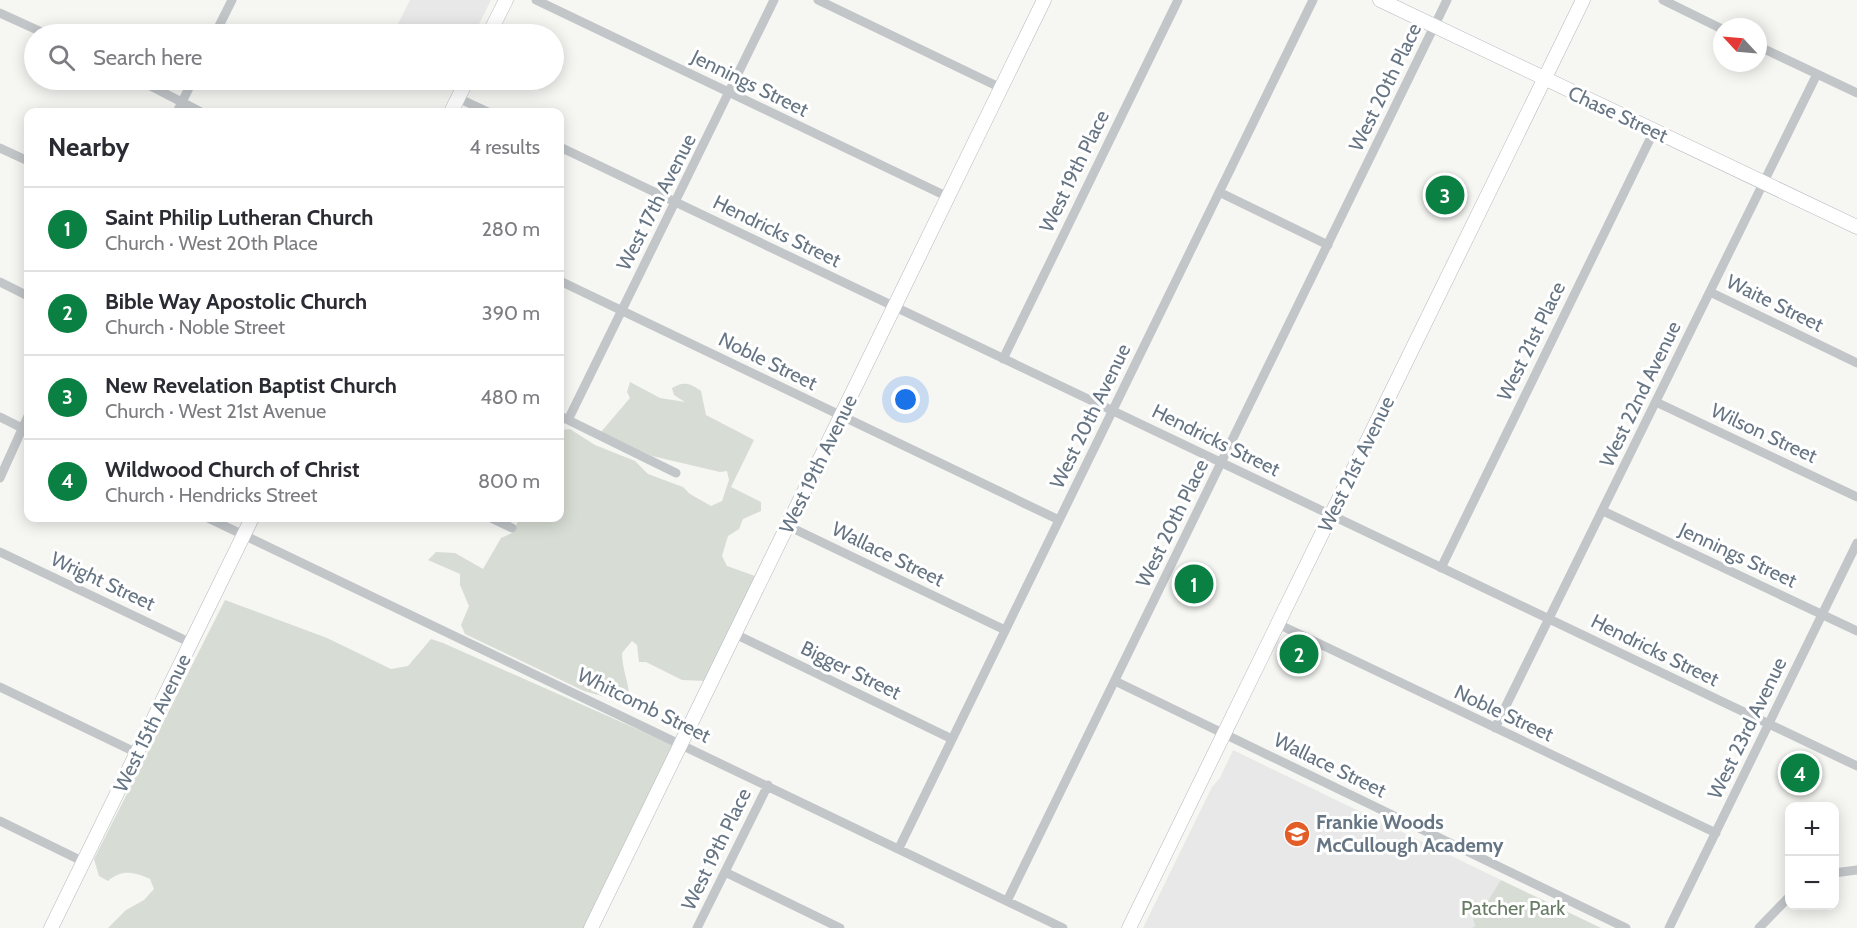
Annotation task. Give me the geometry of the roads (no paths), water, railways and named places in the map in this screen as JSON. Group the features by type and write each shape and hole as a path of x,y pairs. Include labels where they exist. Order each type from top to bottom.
{"street":[{"path":"220,24 232,0"},
{"path":"494,24 506,0"},
{"name":"Jennings Street","path":"536,0 948,197"},
{"name":"West 17th Avenue","path":"564,418 622,311 774,0"},
{"path":"818,0 1001,88"},
{"name":"West 19th Avenue","path":"591,928 1044,0"},
{"name":"West 19th Place","path":"1003,359 1178,0"},
{"name":"West 20th Avenue","path":"899,848 1313,0"},
{"name":"Chase Street","path":"1380,0 1857,227"},
{"name":"West 20th Place","path":"1007,901 1447,0"},
{"name":"West 21st Avenue","path":"1129,928 1583,0"},
{"path":"1663,0 1713,25"},
{"path":"0,13 24,24"},
{"path":"1767,50 1857,93"},
{"name":"West 22nd Avenue","path":"1495,728 1817,74"},
{"path":"159,90 193,108"},
{"path":"179,108 188,90"},
{"path":"453,108 462,90"},
{"path":"458,98 479,108"},
{"name":"West 21st Place","path":"1440,568 1654,131"},
{"path":"0,148 24,159"},
{"name":"Hendricks Street","path":"564,149 1857,766"},
{"path":"1219,192 1328,245"},
{"path":"0,282 24,294"},
{"name":"Noble Street","path":"564,283 1059,520"},
{"name":"Waite Street","path":"1710,292 1857,363"},
{"name":"Wilson Street","path":"1656,402 1857,497"},
{"path":"0,417 24,429"},
{"path":"564,418 676,473"},
{"path":"0,478 24,434"},
{"name":"Jennings Street","path":"1603,511 1857,631"},
{"name":"Whitcomb Street","path":"216,522 1063,928"},
{"name":"West 15th Avenue","path":"51,928 250,522"},
{"path":"499,522 512,528"},
{"name":"Wallace Street","path":"788,526 1005,630"},
{"name":"West 23rd Avenue","path":"1669,928 1857,543"},
{"name":"Wright Street","path":"0,552 191,643"},
{"name":"Noble Street","path":"1278,624 1716,833"},
{"name":"Bigger Street","path":"735,634 952,739"},
{"name":"Wallace Street","path":"1115,681 1626,928"},
{"path":"0,687 137,753"},
{"name":"West 19th Place","path":"697,928 768,785"},
{"path":"0,821 84,862"},
{"path":"1839,872 1857,870"},
{"path":"725,872 840,928"},
{"path":"1759,928 1785,901"}],"place":[{"name":"New Revelation Baptist Church","path":"1445,195"},
{"name":"Saint Philip Lutheran Church","path":"1194,584"},
{"name":"Bible Way Apostolic Church","path":"1299,654"},
{"name":"Wildwood Church of Christ","path":"1800,773"},
{"name":"Frankie Woods McCullough Academy","path":"1297,834"}],"park label":[{"name":"Patcher Park","path":"1513,908"}]}
